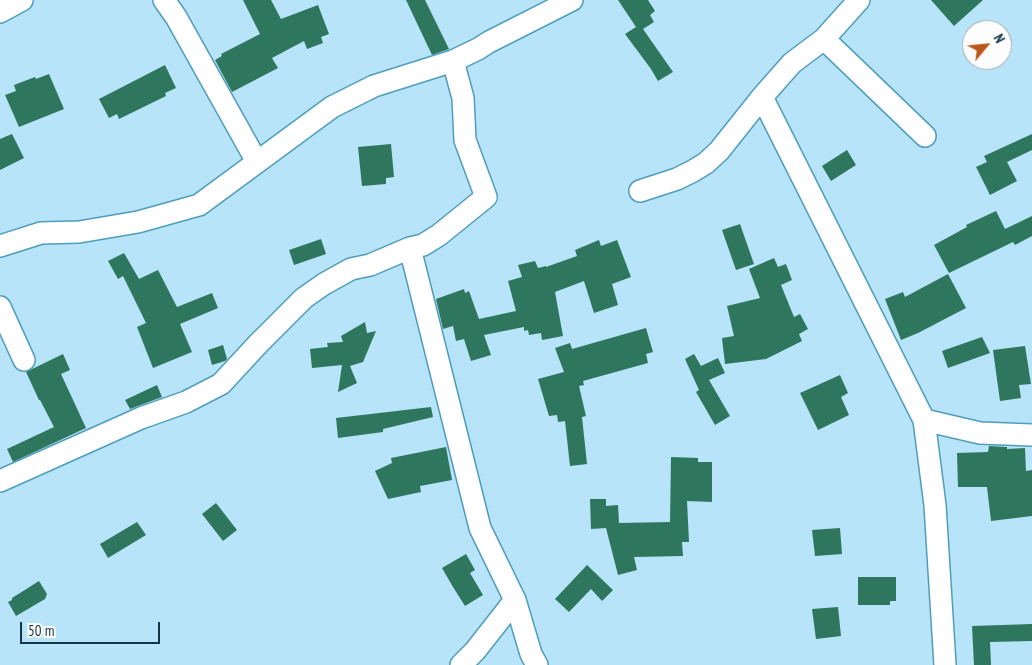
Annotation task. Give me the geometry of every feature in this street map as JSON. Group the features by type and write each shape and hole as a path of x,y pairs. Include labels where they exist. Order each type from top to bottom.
{"street":[{"path":"0,12 22,0"},
{"path":"164,0 176,17 257,162"},
{"path":"0,246 41,233 79,232 130,223 198,205 332,107 374,86 453,61 572,0"},
{"path":"640,191 677,179 706,163 719,151 792,63 824,39 859,0"},
{"path":"824,39 925,136"},
{"path":"0,481 142,418 186,402 221,384 304,298 351,269 370,265 410,248 423,245 439,235 486,197 465,140 463,98 453,61"},
{"path":"762,97 924,420 935,505 945,665"},
{"path":"410,248 480,528 515,600 531,654 537,665"},
{"path":"0,307 24,360"},
{"path":"924,420 980,433 1032,435"},
{"path":"461,665 475,651 515,600"}],"building":[{"path":"243,0 271,0 281,19 318,5 329,34 321,37 323,43 307,49 304,41 272,58 278,68 232,92 215,60 222,56 221,54 260,34"},
{"path":"406,0 425,0 449,49 432,55"},
{"path":"618,0 648,0 655,11 650,15 654,22 643,29 673,72 658,81 625,34 636,27"},
{"path":"931,0 983,0 954,26"},
{"path":"165,65 176,88 165,93 166,96 119,119 117,114 109,118 99,99"},
{"path":"49,74 64,109 19,127 5,95 16,91 14,85"},
{"path":"12,134 24,158 0,170 0,139"},
{"path":"1032,134 1032,150 1007,162 1017,181 990,195 976,167 987,162 984,156"},
{"path":"391,144 394,177 386,178 386,184 362,186 358,147"},
{"path":"847,150 856,165 831,181 822,166"},
{"path":"996,211 1005,229 1032,216 1032,236 1015,245 1013,242 949,273 934,245 967,227 966,225"},
{"path":"740,224 754,264 736,270 722,230"},
{"path":"321,239 326,254 294,265 289,250"},
{"path":"599,240 601,246 617,240 631,277 612,284 618,305 594,313 584,281 555,292 563,336 542,340 541,333 529,335 528,330 524,331 524,327 484,335 491,355 471,361 464,339 456,341 453,326 443,329 436,299 464,289 465,293 469,291 479,319 516,311 508,281 522,277 518,265 535,261 538,268 546,267 577,256 575,250"},
{"path":"124,253 139,279 158,270 177,307 212,293 218,308 180,324 192,352 153,368 137,327 146,323 123,276 118,279 108,261"},
{"path":"774,258 778,267 786,264 792,280 781,285 794,317 800,314 808,329 799,334 802,341 766,359 725,364 722,338 734,336 727,306 760,298 749,269"},
{"path":"948,274 966,308 901,340 885,299 903,292 905,297"},
{"path":"365,322 367,333 376,331 363,362 350,366 357,383 338,392 342,365 312,368 310,349 328,347 327,343 343,342 341,336"},
{"path":"646,328 653,352 646,354 648,363 583,381 584,385 579,386 586,416 582,417 587,464 570,466 565,421 558,422 557,415 549,416 538,379 564,372 555,348 570,343 572,349"},
{"path":"982,337 990,353 948,368 942,351"},
{"path":"223,345 227,359 212,365 208,350"},
{"path":"1025,346 1031,384 1019,385 1021,398 1000,401 993,350"},
{"path":"63,354 70,370 61,374 86,428 13,462 7,449 54,427 26,372"},
{"path":"694,354 701,366 718,358 725,373 709,380 730,416 715,425 696,392 699,390 685,359"},
{"path":"840,375 848,393 841,397 849,415 818,430 800,393"},
{"path":"157,385 162,397 130,409 125,400"},
{"path":"431,407 433,417 383,429 383,432 338,438 336,418"},
{"path":"989,446 1007,447 1007,449 1025,448 1026,471 1032,470 1032,516 991,521 987,487 958,487 957,453 988,452"},
{"path":"446,447 452,480 420,486 421,492 388,499 375,471 392,463 391,458"},
{"path":"671,457 698,458 698,462 712,462 712,502 687,501 689,542 682,542 683,556 634,557 637,570 618,575 606,528 591,529 590,499 606,499 606,506 618,505 619,523 670,522"},
{"path":"216,503 237,530 223,541 202,514"},
{"path":"137,522 146,535 108,558 100,544"},
{"path":"840,528 842,554 815,556 812,530"},
{"path":"466,554 475,570 470,573 483,595 465,606 442,568"},
{"path":"587,565 613,590 602,601 591,589 569,612 555,599"},
{"path":"858,577 896,577 896,601 890,601 890,605 858,605"},
{"path":"39,581 47,594 45,599 16,616 8,602"},
{"path":"838,607 841,636 816,639 812,609"},
{"path":"1032,624 1032,641 990,642 991,665 974,665 972,626"}]}
